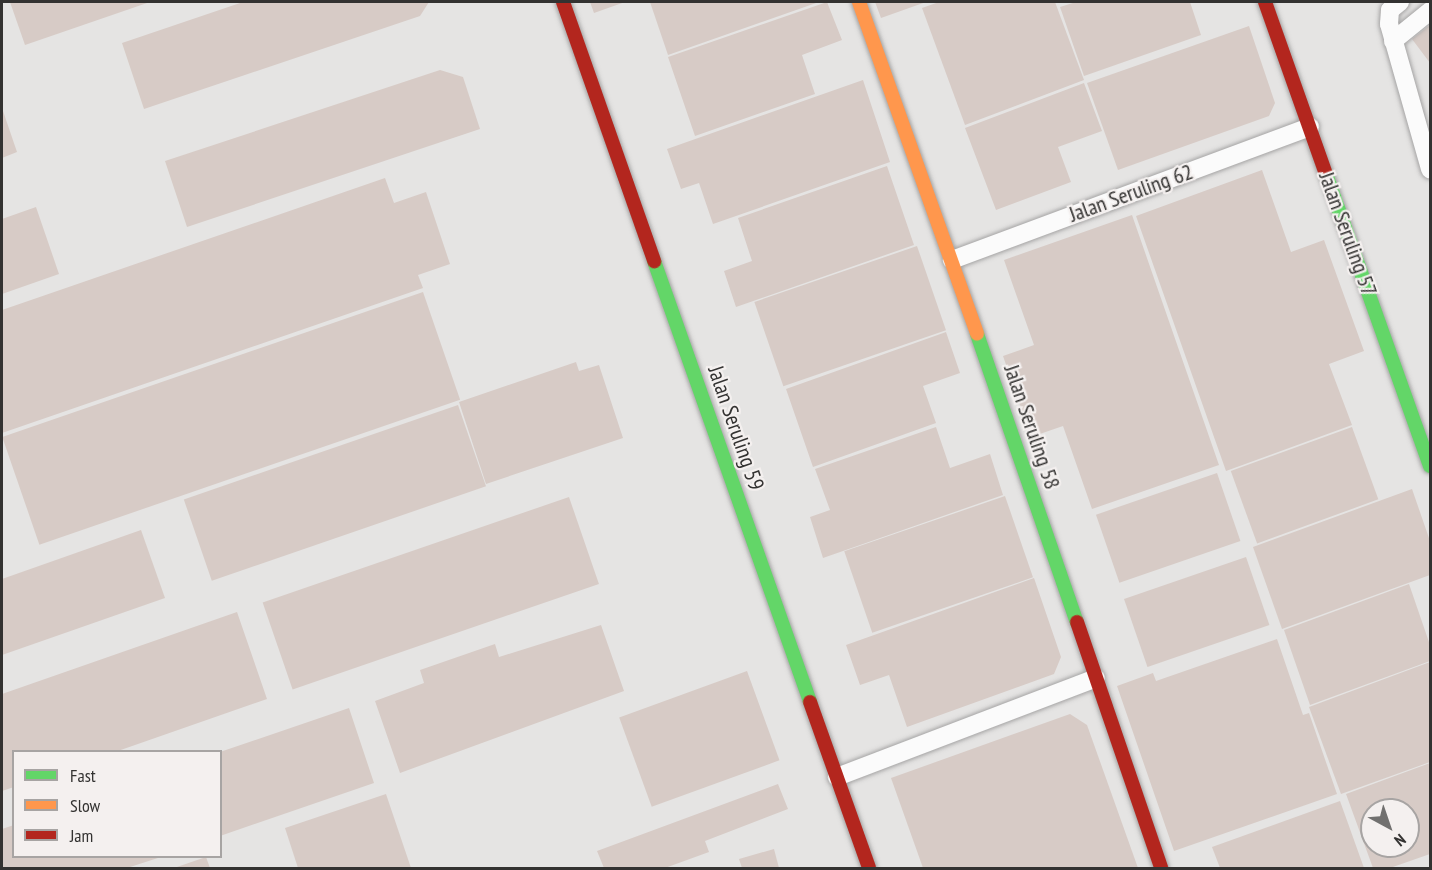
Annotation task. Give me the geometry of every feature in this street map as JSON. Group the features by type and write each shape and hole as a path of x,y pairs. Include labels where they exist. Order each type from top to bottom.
{"street":[{"name":"Jalan Seruling 59","path":"563,2 869,868"},
{"name":"Jalan Seruling 58","path":"859,2 952,260 1161,868"},
{"name":"Jalan Seruling 57","path":"1265,2 1431,466"},
{"path":"1400,2 1390,10 1389,24 1431,169"},
{"path":"1393,41 1431,11"},
{"name":"Jalan Seruling 62","path":"952,260 1310,127"},
{"path":"837,777 1096,678"}],"building":[{"path":"10,2 150,2 25,45"},
{"path":"243,2 429,2 420,16 144,109 122,43"},
{"path":"590,2 625,2 594,13"},
{"path":"650,2 819,2 668,55"},
{"path":"827,2 842,40 802,55 815,94 695,136 668,57"},
{"path":"875,2 926,2 881,18"},
{"path":"939,2 1055,2 1084,80 965,125 922,8"},
{"path":"1076,2 1190,2 1201,35 1084,76 1060,7"},
{"path":"1430,25 1430,63 1412,39"},
{"path":"1249,26 1275,103 1269,116 1118,170 1087,83"},
{"path":"440,70 463,77 480,129 187,227 165,161"},
{"path":"863,80 890,162 713,224 699,183 681,189 667,149"},
{"path":"1084,83 1102,131 1058,147 1071,182 996,210 965,128"},
{"path":"2,108 17,152 2,158"},
{"path":"887,166 914,245 736,307 724,271 752,261 738,218"},
{"path":"1262,170 1291,252 1324,240 1364,351 1329,364 1352,425 1226,471 1136,216"},
{"path":"385,178 394,203 426,192 450,264 418,275 423,288 2,433 2,310"},
{"path":"36,207 59,274 2,294 2,219"},
{"path":"1132,215 1219,465 1092,509 1063,426 1031,437 1003,356 1034,345 1004,260"},
{"path":"917,246 946,330 783,386 754,302"},
{"path":"423,292 460,400 39,545 2,437"},
{"path":"946,332 960,373 923,386 936,423 813,467 786,389"},
{"path":"576,362 579,371 599,365 623,438 486,484 459,402"},
{"path":"458,405 486,486 212,581 184,499"},
{"path":"936,427 950,468 990,454 1003,495 823,558 810,517 830,510 815,469"},
{"path":"1352,427 1378,499 1257,543 1231,471"},
{"path":"1217,473 1240,541 1119,583 1096,515"},
{"path":"1412,489 1430,541 1430,575 1282,629 1253,547"},
{"path":"1005,496 1033,577 872,633 844,551"},
{"path":"569,497 599,584 293,689 263,602"},
{"path":"141,530 165,598 2,655 2,579"},
{"path":"1246,557 1269,625 1147,667 1124,599"},
{"path":"1034,578 1061,657 1054,674 907,727 889,675 860,685 846,645"},
{"path":"1409,584 1430,645 1430,661 1310,705 1284,630"},
{"path":"237,612 267,699 121,750 12,750 12,788 2,791 2,694"},
{"path":"601,625 624,691 400,773 375,701 424,683 420,670 495,644 499,657"},
{"path":"1277,639 1303,715 1309,713 1337,794 1174,851 1117,686 1153,673 1156,681"},
{"path":"1430,662 1430,762 1341,794 1309,707"},
{"path":"747,671 779,760 652,807 619,718"},
{"path":"349,708 374,783 222,835 222,751"},
{"path":"1070,714 1087,725 1138,868 923,868 891,778"},
{"path":"1430,763 1430,854 1420,858 1420,798 1360,798 1360,832 1346,794"},
{"path":"778,784 788,809 705,841 709,852 665,868 604,868 597,851"},
{"path":"386,794 411,868 298,868 285,828"},
{"path":"1340,801 1364,868 1220,868 1212,847"},
{"path":"12,826 12,858 158,858 127,868 2,868 2,829"},
{"path":"774,849 779,868 742,868 739,859"},
{"path":"206,858 210,868 174,868"},
{"path":"1369,858 1419,858 1390,868 1373,868"}],"traffic: fast":[{"path":"1326,174 1430,466"},
{"path":"654,261 810,702"},
{"path":"977,334 1077,622"}],"traffic: slow":[{"path":"859,2 977,334"}],"traffic: jam":[{"path":"563,2 654,261"},
{"path":"1265,2 1326,174"},
{"path":"1077,622 1161,868"},
{"path":"810,702 869,868"}]}
